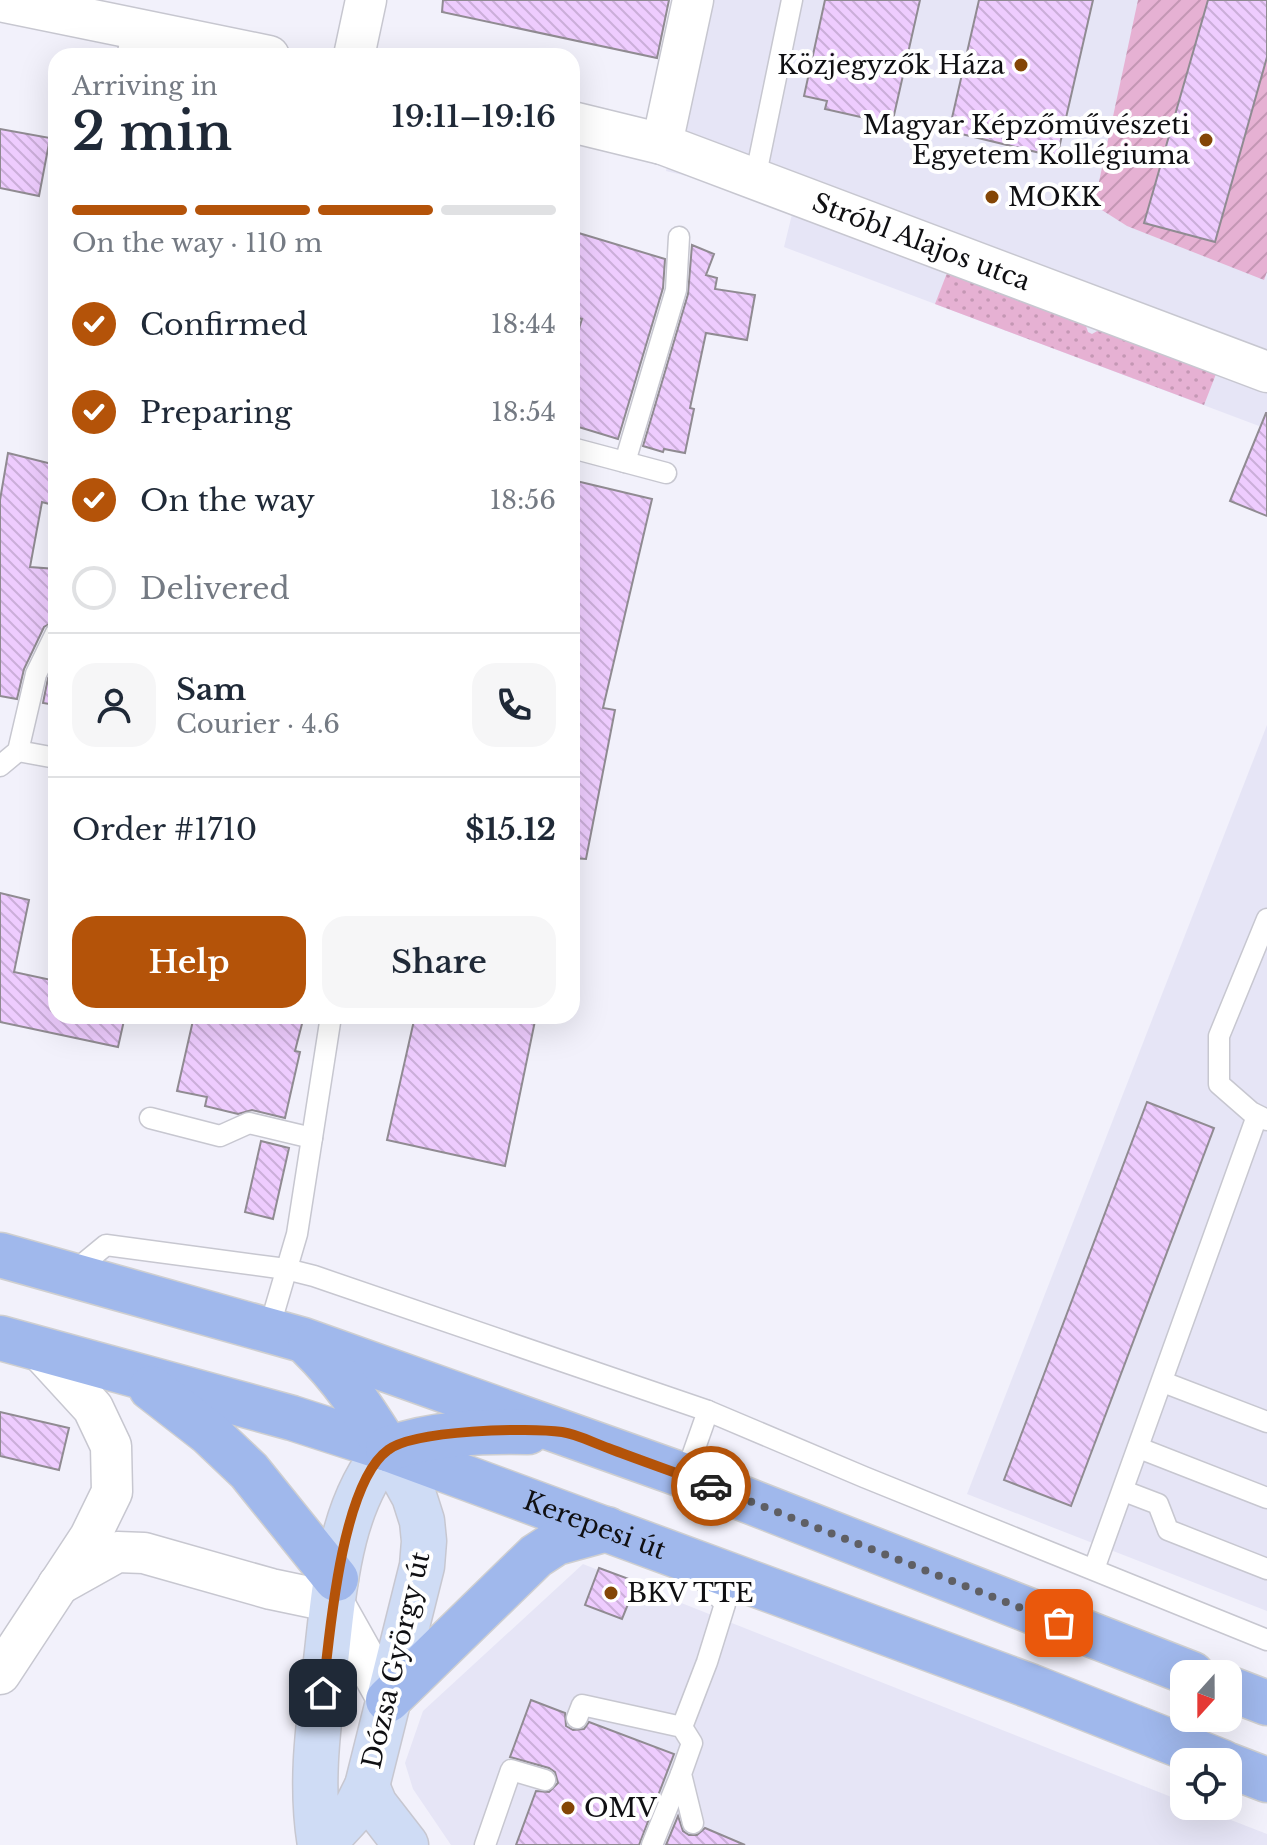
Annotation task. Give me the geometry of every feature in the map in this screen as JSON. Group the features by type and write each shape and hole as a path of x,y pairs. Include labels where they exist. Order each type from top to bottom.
{"main road":[{"path":"0,1255 286,1334 685,1476 1170,1665"},
{"path":"286,1334 331,1367 355,1396 388,1449"},
{"name":"Kerepesi út","path":"19,1343 292,1418 388,1449 1030,1686 1187,1748"},
{"path":"133,1375 209,1433 249,1471 334,1591"},
{"path":"321,1845 315,1815 315,1765 334,1591 356,1504 372,1471 388,1449 413,1440 489,1431 563,1432"},
{"name":"Dózsa György út","path":"388,1449 414,1496 424,1541 422,1566 367,1786 375,1805 406,1845"},
{"path":"388,1700 536,1556 556,1543 607,1529"},
{"path":"1242,1693 1267,1703"},
{"path":"1242,1770 1267,1780"},
{"path":"321,1845 356,1808 367,1786"}],"street":[{"path":"356,48 366,0"},
{"path":"662,144 693,0"},
{"path":"10,1 130,42 190,48"},
{"name":"Stróbl Alajos utca","path":"580,124 662,144 1267,372"},
{"path":"0,1674 90,1537 112,1492 111,1446 93,1408 19,1343"},
{"path":"58,1585 117,1552 144,1553 271,1589 334,1591 388,1700"}],"lane":[{"path":"755,179 792,0"},
{"path":"625,462 676,290 679,237"},
{"path":"580,450 666,473"},
{"path":"0,766 18,751 36,674 48,649"},
{"path":"18,751 48,757"},
{"path":"1094,1569 1262,1118 1219,1084 1219,1036 1267,919"},
{"path":"286,1334 286,1269 297,1234 330,1024"},
{"path":"150,1118 220,1136 249,1123 312,1138"},
{"path":"72,1273 106,1245 286,1269 314,1276 708,1411 1267,1640"},
{"path":"1163,1382 1267,1422"},
{"path":"685,1476 708,1411"},
{"path":"1139,1448 1267,1498"},
{"path":"1124,1491 1158,1504 1168,1530 1267,1569"},
{"path":"682,1727 725,1604 685,1559"},
{"path":"577,1718 582,1705 682,1727 692,1743 652,1845"},
{"path":"485,1845 511,1770 545,1780"},
{"path":"681,1774 693,1823"}],"shaded area":[{"path":"703,0 1267,0 1267,429 784,247 795,202 666,171"},
{"path":"1138,0 1267,0 1267,272 1264,280 1127,226 1094,205"},
{"path":"947,273 1086,326 1092,334 1099,330 1216,374 1204,405 935,304"},
{"path":"1267,725 1267,1611 967,1494"},
{"path":"583,1564 1170,1796 1170,1820 1231,1820 1267,1834 1267,1845 451,1845 413,1789 405,1763 423,1711"}],"building":[{"path":"443,0 669,0 657,58 442,12"},
{"path":"825,0 920,0 892,124 825,109 827,101 804,96"},
{"name":"Közjegyzők Háza","path":"979,0 1093,0 1057,157 949,131"},
{"name":"Magyar Képzőművészeti Egyetem Kollégiuma","path":"1208,0 1267,0 1267,57 1215,242 1144,223"},
{"path":"0,129 48,138 39,196 0,188"},
{"path":"580,233 665,259 663,288 618,439 580,427"},
{"path":"692,245 714,254 706,275 717,278 715,289 755,295 747,340 706,333 690,408 694,409 685,453 664,449 663,452 643,446 688,294"},
{"path":"1267,413 1267,516 1230,501"},
{"path":"8,453 48,463 48,504 42,502 30,567 48,568 48,625 44,627 24,669 17,699 0,696 0,500"},
{"path":"580,482 652,499 603,708 615,710 586,859 580,859"},
{"path":"48,678 48,704 43,703"},
{"path":"0,893 29,900 14,972 48,979 48,1024 123,1024 118,1047 0,1022"},
{"path":"192,1024 302,1024 295,1051 300,1052 285,1118 252,1110 238,1114 205,1106 207,1097 177,1091"},
{"path":"413,1024 534,1024 505,1166 387,1140"},
{"path":"1147,1102 1214,1128 1071,1506 1004,1480"},
{"path":"261,1141 289,1148 273,1219 245,1212"},
{"path":"0,1412 69,1428 59,1470 0,1456"},
{"name":"BKV TTE","path":"599,1568 637,1582 622,1619 585,1605"},
{"path":"531,1700 565,1713 566,1726 573,1730 584,1729 589,1722 674,1754 639,1845 516,1845 536,1791 549,1792 558,1783 555,1772 549,1768 510,1757"},
{"path":"678,1816 683,1831 689,1835 697,1835 705,1828 745,1845 666,1845"}],"way so far":[{"path":"711,1486 1059,1623"}],"place":[{"name":"Közjegyzők Háza","path":"1021,65"},
{"name":"Magyar Képzőművészeti Egyetem Kollégiuma","path":"1206,140"},
{"name":"MOKK","path":"992,197"},
{"name":"BKV TTE","path":"611,1593"},
{"name":"OMV","path":"568,1808"}],"route":[{"path":"323,1693 336,1579 346,1538 367,1480 388,1449 413,1440 489,1431 563,1432 711,1486"}]}
